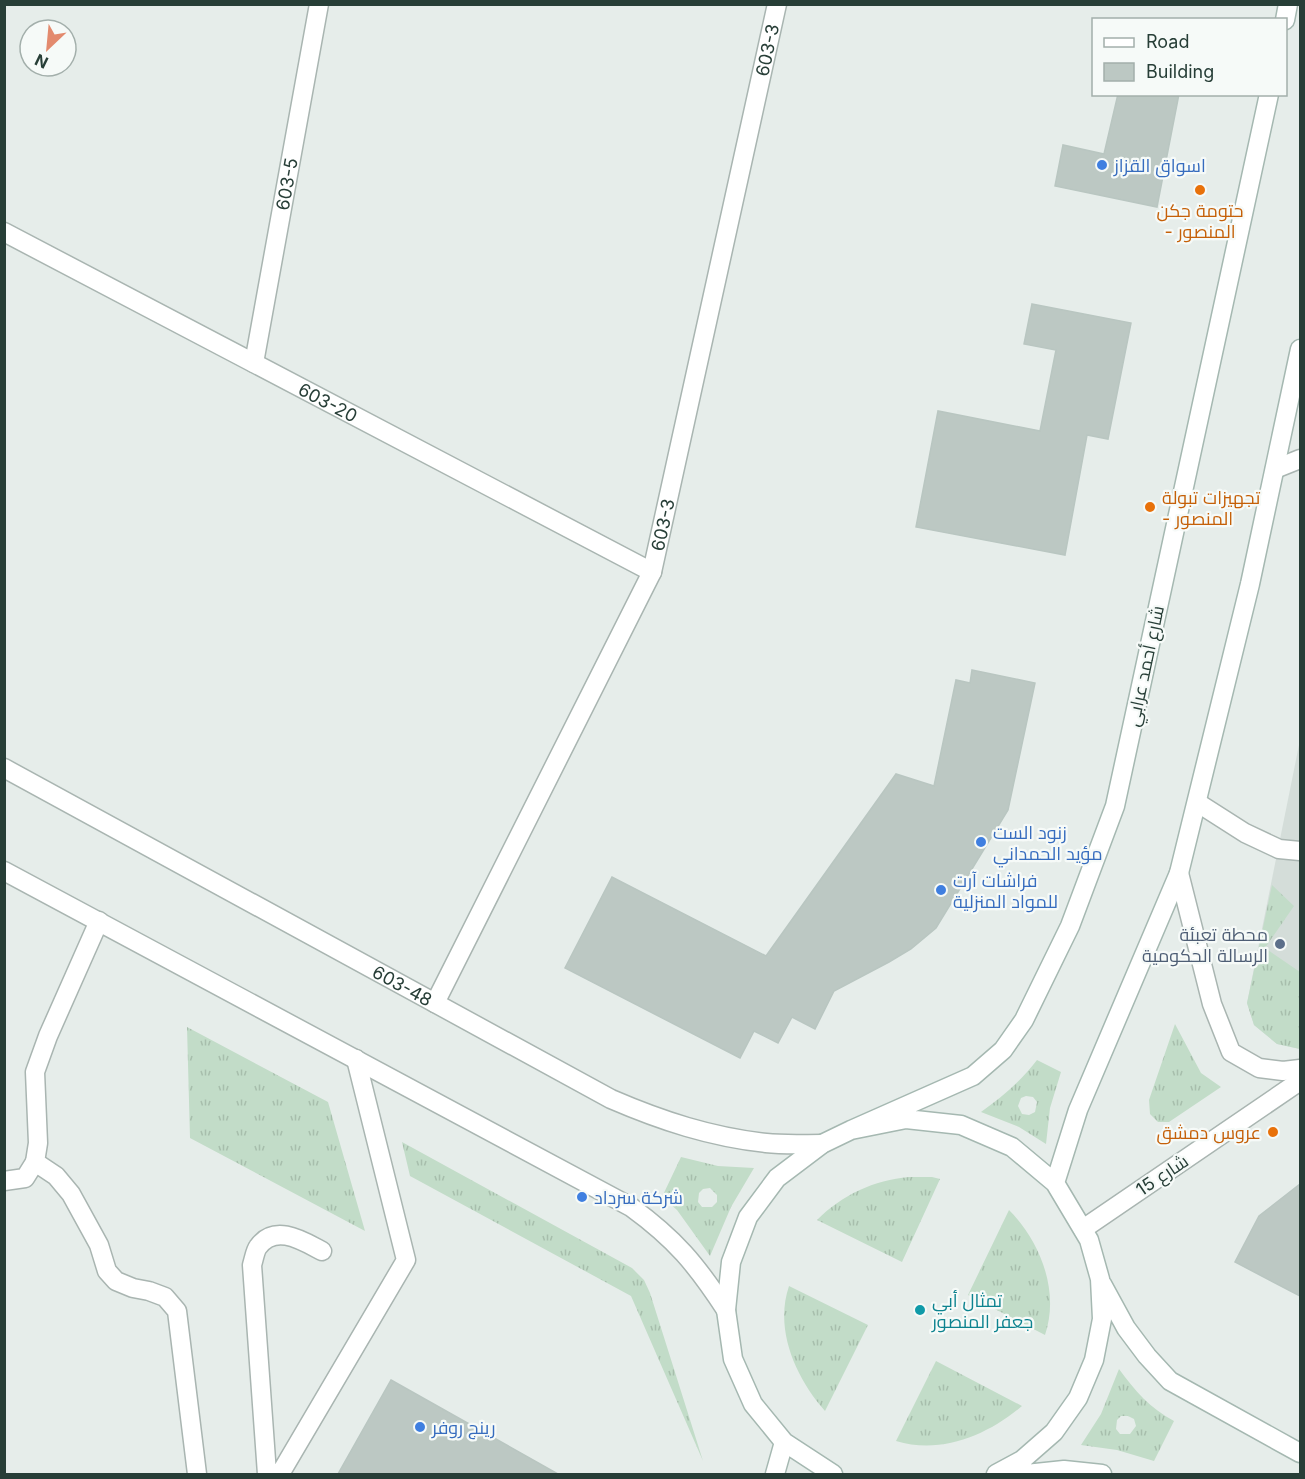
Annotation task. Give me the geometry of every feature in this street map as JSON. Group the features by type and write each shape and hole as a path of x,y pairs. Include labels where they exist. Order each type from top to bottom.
{"street":[{"name":"603-5","path":"254,363 319,4"},
{"name":"603-3","path":"435,1004 652,572 777,4"},
{"name":"شارع أحمد عرابي","path":"851,1130 973,1076 1003,1050 1024,1020 1070,926 1115,806 1269,96"},
{"name":"603-20","path":"4,232 652,572"},
{"path":"1055,1183 1078,1110 1179,873 1250,584 1300,349"},
{"path":"1275,469 1300,459"},
{"name":"603-48","path":"4,768 611,1100 661,1120 713,1135 767,1143 822,1144"},
{"path":"1198,803 1245,833 1279,849 1300,851"},
{"path":"4,871 631,1207 660,1228 685,1252 707,1280 726,1310"},
{"path":"1179,873 1212,1004 1231,1052 1259,1068 1283,1071 1300,1069"},
{"path":"4,1181 25,1178 35,1162 38,1143 35,1072 48,1036 99,921"},
{"path":"280,1474 406,1260 356,1059"},
{"name":"شارع 15","path":"1083,1229 1300,1081"},
{"path":"833,1474 784,1442 753,1404 733,1359 726,1310 731,1262 748,1217 777,1178 822,1144 851,1130 906,1119 961,1125 1012,1147 1055,1183 1089,1240 1100,1279 1126,1328 1147,1356 1170,1381 1300,1453"},
{"path":"35,1162 56,1176 71,1194 99,1245 107,1271 116,1281 165,1297 177,1311 196,1474"},
{"path":"267,1474 252,1264 257,1247 267,1238 282,1234 297,1238 322,1251"},
{"path":"996,1474 1022,1460 1054,1432 1078,1398 1094,1360 1102,1319 1100,1279"},
{"path":"775,1474 784,1442"},
{"path":"1026,1474 1064,1470 1102,1474"}],"shaded area":[{"name":"محطة تعبئة الرسالة الحكومية","path":"1300,740 1300,1049 1277,1044 1254,1025 1247,1003"}],"green space":[{"path":"1272,885 1294,906 1265,948 1300,972 1300,1049 1277,1044 1254,1025 1247,1003"},
{"path":"1175,1024 1201,1073 1221,1087 1169,1122 1158,1122 1150,1114 1149,1100"},
{"path":"187,1027 328,1102 365,1231 190,1138"},
{"path":"1037,1060 1061,1072 1050,1108 1046,1144 1019,1127 981,1112 1011,1088","holes":["1033,1097 1037,1102 1035,1112 1029,1115 1022,1114 1018,1106 1021,1098"]},
{"path":"402,1142 632,1268 644,1280 703,1461 631,1296 410,1176"},
{"path":"681,1157 718,1166 754,1168 731,1207 710,1256 677,1210 662,1197","holes":["710,1188 717,1195 717,1202 712,1207 702,1207 698,1202 699,1193 703,1189"]},
{"path":"909,1177 940,1179 902,1262 817,1220 837,1203 859,1190 883,1181"},
{"path":"1009,1210 1030,1236 1044,1268 1050,1301 1045,1335 968,1295"},
{"path":"789,1286 868,1325 825,1411 805,1384 790,1353 784,1319"},
{"path":"936,1361 1022,1406 994,1426 963,1440 930,1446 896,1441"},
{"path":"1119,1369 1144,1398 1174,1421 1154,1461 1117,1450 1081,1445 1101,1414","holes":["1121,1416 1134,1419 1136,1426 1130,1434 1120,1434 1116,1429 1117,1420"]}],"building":[{"path":"1118,96 1179,96 1157,207 1055,186 1063,145 1104,154"},
{"path":"1032,304 1131,323 1108,439 1087,435 1065,555 916,527 938,411 1040,431 1056,350 1024,344"},
{"path":"972,670 1035,683 1008,810 936,928 911,949 834,991 815,1029 792,1017 778,1043 754,1031 740,1058 565,968 612,877 766,956 896,774 934,786 956,680 970,683"},
{"path":"1300,1184 1300,1296 1235,1262 1259,1216"},
{"name":"رينج روفر","path":"391,1380 558,1474 338,1474"}],"place":[{"name":"اسواق القزاز","path":"1102,165"},
{"name":"حتومة جكن - المنصور","path":"1200,190"},
{"name":"تجهيزات تبولة - المنصور","path":"1150,507"},
{"name":"زنود الست مؤيد الحمداني","path":"981,842"},
{"name":"فراشات آرت للمواد المنزلية","path":"941,890"},
{"name":"محطة تعبئة الرسالة الحكومية","path":"1280,944"},
{"name":"عروس دمشق","path":"1273,1132"},
{"name":"شركة سرداد","path":"582,1197"},
{"name":"تمثال أبي جعفر المنصور","path":"920,1310"},
{"name":"رينج روفر","path":"420,1427"}]}
